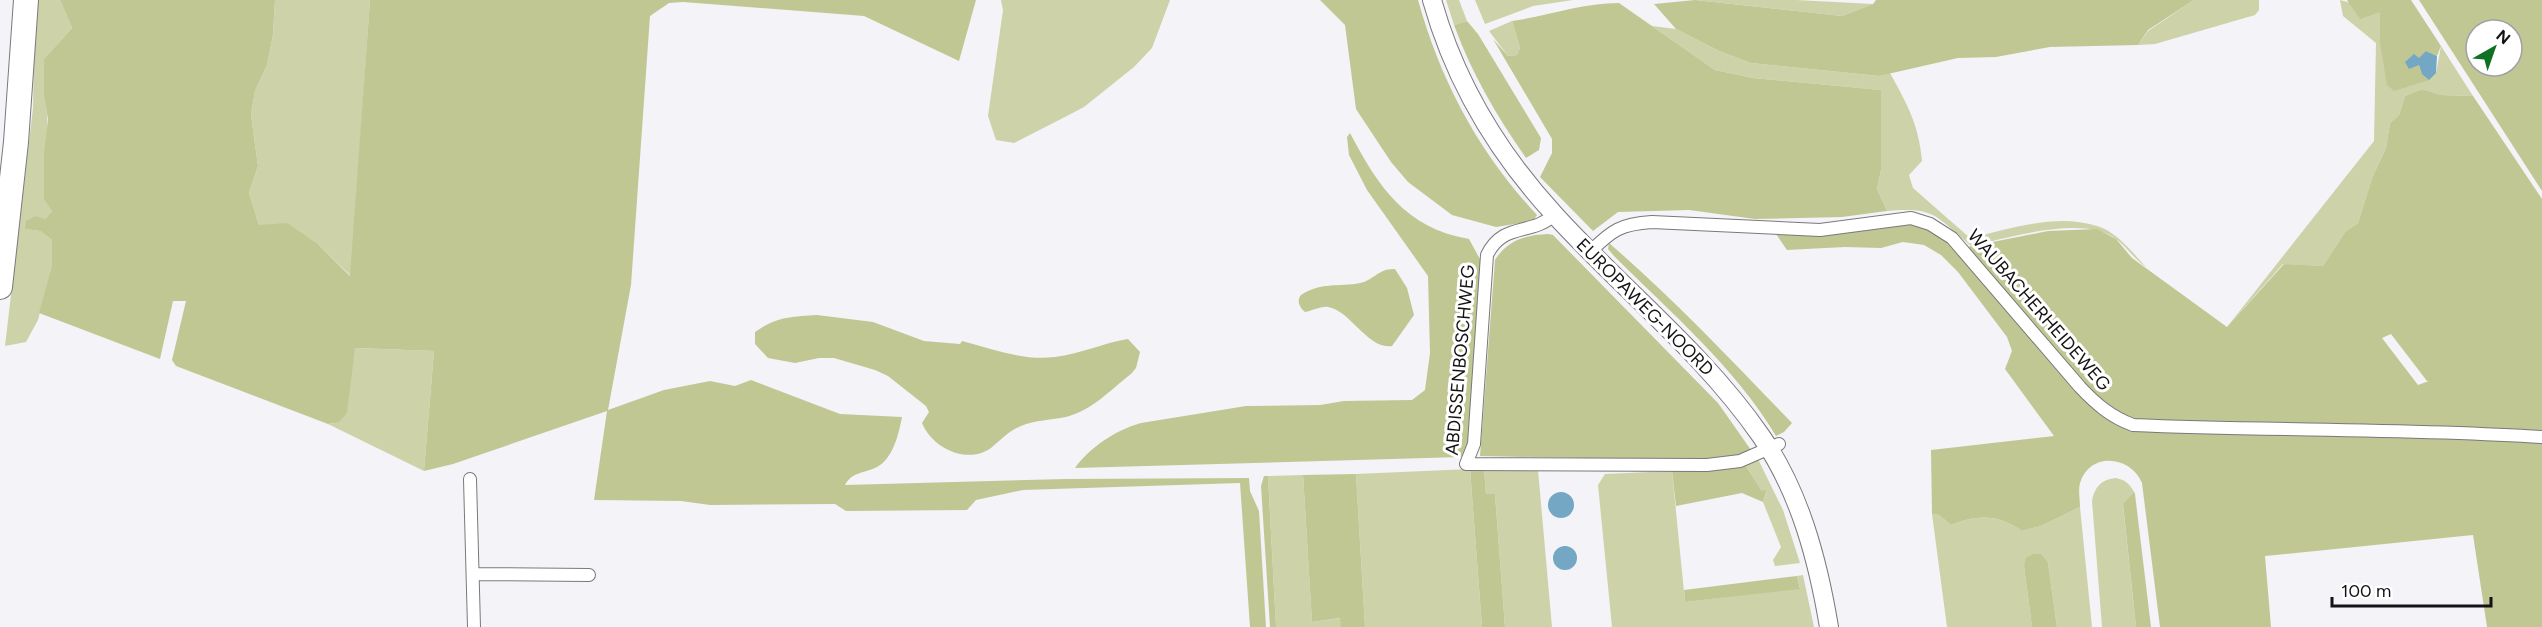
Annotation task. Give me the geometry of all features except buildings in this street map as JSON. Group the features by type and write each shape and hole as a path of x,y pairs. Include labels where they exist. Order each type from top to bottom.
{"highway":[{"path":"0,151 11,0"},
{"path":"0,288 16,142 26,0"}],"street":[{"name":"EUROPAWEG-NOORD","path":"1432,0 1451,60 1465,89 1508,158 1554,215 1699,360 1774,446 1818,569 1829,627"},
{"name":"ABDISSENBOSCHWEG","path":"1554,215 1545,222 1505,233 1493,242 1487,255 1474,444 1466,464 1707,465 1740,461 1774,446"},
{"name":"WAUBACHERHEIDEWEG","path":"1590,252 1606,236 1629,224 1652,222 1821,230 1911,218 1930,224 1952,238 2096,404 2126,422 2233,429 2419,430 2542,437"},
{"path":"470,479 474,627"},
{"path":"474,574 588,576"}],"green space":[{"path":"35,0 60,0 72,28 44,59 52,211 45,219 26,229 40,231 52,240 52,265 38,320 26,342 5,346 33,108"},
{"path":"60,0 275,0 273,35 267,65 255,91 251,115 258,166 249,193 259,225 287,223 319,245 350,276 370,0 976,0 959,61 864,16 683,2 669,3 650,16 631,285 608,410 664,390 710,381 735,386 751,380 840,414 902,417 897,438 883,463 855,475 845,485 1066,479 1249,478 1250,491 1259,511 1266,627 1250,627 1240,483 1023,490 976,500 967,510 846,511 835,504 710,505 681,501 594,500 607,411 453,464 424,471 434,351 355,348 347,413 339,422 328,424 176,366 172,360 186,301 173,301 160,359 39,313 52,265 52,240 40,231 25,229 26,221 35,216 45,219 52,211 44,199 44,153 48,120 44,93 44,59 72,28"},
{"path":"275,0 370,0 351,276 319,245 259,225 249,193 258,166 251,115 255,91 267,65 273,35"},
{"path":"1001,0 1170,0 1152,48 1134,67 1084,107 1014,143 996,140 988,116 1003,10"},
{"path":"1320,0 1418,0 1438,59 1464,115 1497,167 1537,215 1533,221 1496,227 1452,215 1408,182 1391,162 1356,109 1345,25"},
{"path":"1446,0 1459,0 1467,21 1454,25"},
{"path":"1475,0 1573,0 1533,6 1485,24"},
{"path":"1695,0 1796,0 1873,4 1842,16"},
{"path":"1695,0 1842,16 1873,4 1876,0 2194,0 2148,30 2138,45 2050,47 1996,57 1958,58 1879,76 1751,63 1719,51 1676,29 1654,4"},
{"path":"2194,0 2259,0 2259,10 2255,15 2155,44 2138,45 2148,31"},
{"path":"2340,0 2380,11 2380,43 2436,73 2441,46 2473,96 2441,95 2422,89 2405,96 2399,115 2390,123 2386,148 2372,178 2358,223 2345,232 2323,266 2283,264 2227,327 2374,141 2376,43 2343,16"},
{"path":"2347,0 2411,0 2441,46 2437,56 2426,51 2418,64 2422,74 2429,80 2394,91 2387,85 2380,43 2380,12 2360,19"},
{"path":"2419,0 2542,0 2542,191 2469,78 2524,78 2524,18 2464,18 2464,70"},
{"path":"1619,3 1715,70 1753,78 1881,90 1881,170 1877,189 1887,211 1842,217 1755,219 1689,210 1618,212 1593,231 1540,177 1552,153 1552,139 1493,39 1508,56 1517,55 1520,48 1512,21 1578,7"},
{"path":"1467,21 1478,34 1541,138 1539,150 1526,158 1486,94 1461,43 1454,25"},
{"path":"1512,21 1520,48 1517,55 1508,56 1489,31"},
{"path":"1652,26 1676,29 1719,51 1751,63 1879,76 1890,73 1907,105 1918,136 1922,161 1909,175 1913,188 1970,238 2033,224 2081,222 2111,233 2124,243 2146,267 2116,239 2102,232 2085,228 2045,230 1971,246 1942,221 1926,212 1887,211 1877,189 1881,170 1881,90 1753,78 1715,70"},
{"path":"2422,89 2441,95 2473,96 2542,199 2542,627 2487,627 2473,535 2265,556 2271,627 2160,627 2142,483 2129,467 2111,461 2092,466 2085,473 2079,486 2080,507 2041,526 2022,531 2005,521 1988,518 1970,519 1951,525 1939,515 1932,514 1931,450 2054,436 2005,369 2012,351 2007,337 1958,272 1941,255 1924,245 1903,242 1881,248 1787,250 1776,234 1817,235 1917,224 1928,227 1957,249 2048,231 2097,229 2116,239 2132,258 2227,327 2284,264 2323,266 2345,232 2358,223 2372,178 2386,148 2390,123 2399,115 2405,96","holes":["2391,334 2429,381 2418,385 2382,338"]},
{"path":"1350,133 1371,170 1396,202 1427,225 1469,239 1481,261 1471,442 1461,457 1075,468 1104,440 1141,423 1246,406 1412,400 1425,390 1430,353 1428,276 1367,190 1349,155 1347,137"},
{"path":"1553,235 1718,403 1751,450 1740,458 1601,463 1585,458 1480,456 1495,260 1511,243 1532,236"},
{"path":"1609,243 1680,308 1792,423 1784,432 1776,436 1760,411 1721,363 1614,256 1608,249"},
{"path":"1395,269 1407,288 1414,315 1392,346 1383,346 1375,342 1336,310 1325,307 1305,312 1299,304 1301,295 1315,288 1360,283 1385,270"},
{"path":"817,315 873,322 924,341 960,344 962,341 1008,354 1031,357 1064,356 1128,339 1140,352 1136,368 1131,374 1085,410 1066,417 1026,424 1013,430 982,453 961,454 951,451 934,440 922,423 929,412 926,406 888,376 834,358 819,358 795,363 768,358 755,344 755,332 771,323 785,318"},
{"path":"355,348 434,351 424,471 328,424 334,423"},
{"path":"1757,457 1783,510 1800,563 1775,566 1773,560 1781,547 1763,502 1767,491 1762,491 1744,463"},
{"path":"1744,463 1762,491 1767,490 1763,502 1742,493 1676,506 1672,471"},
{"path":"1484,468 1538,470 1552,627 1505,627 1495,494 1486,494"},
{"path":"1484,468 1486,494 1495,494 1505,627 1482,627 1470,469"},
{"path":"1470,469 1482,627 1365,627 1356,474"},
{"path":"1672,471 1685,602 1800,588 1797,576 1803,575 1814,627 1612,627 1598,485 1605,474"},
{"path":"1356,474 1365,627 1341,627 1340,618 1312,622 1303,475"},
{"path":"1303,475 1312,622 1341,618 1341,627 1276,627 1268,476"},
{"path":"1264,476 1268,476 1276,627 1270,627 1261,486"},
{"path":"2116,478 2128,483 2135,494 2133,493 2123,505 2136,627 2102,627 2092,501 2100,485"},
{"path":"2134,492 2151,627 2136,627 2123,504"},
{"path":"2080,507 2092,627 2057,627 2048,563 2024,566 2032,627 1947,627 1932,514 1939,515 1951,525 1970,519 1988,518 2005,521 2022,531 2041,526"},
{"path":"2033,554 2041,554 2048,563 2057,627 2032,627 2024,566 2026,558"},
{"path":"1797,576 1800,589 1685,602 1684,590"}],"water":[{"path":"2426,51 2437,56 2436,73 2429,80 2422,74 2419,65 2409,69 2405,62 2414,54 2419,58"},
{"path":"1561,492 1570,496 1574,505 1570,514 1561,518 1552,514 1548,505 1552,496"},
{"path":"1565,546 1574,549 1577,558 1574,567 1565,570 1556,567 1553,558 1556,549"}]}
